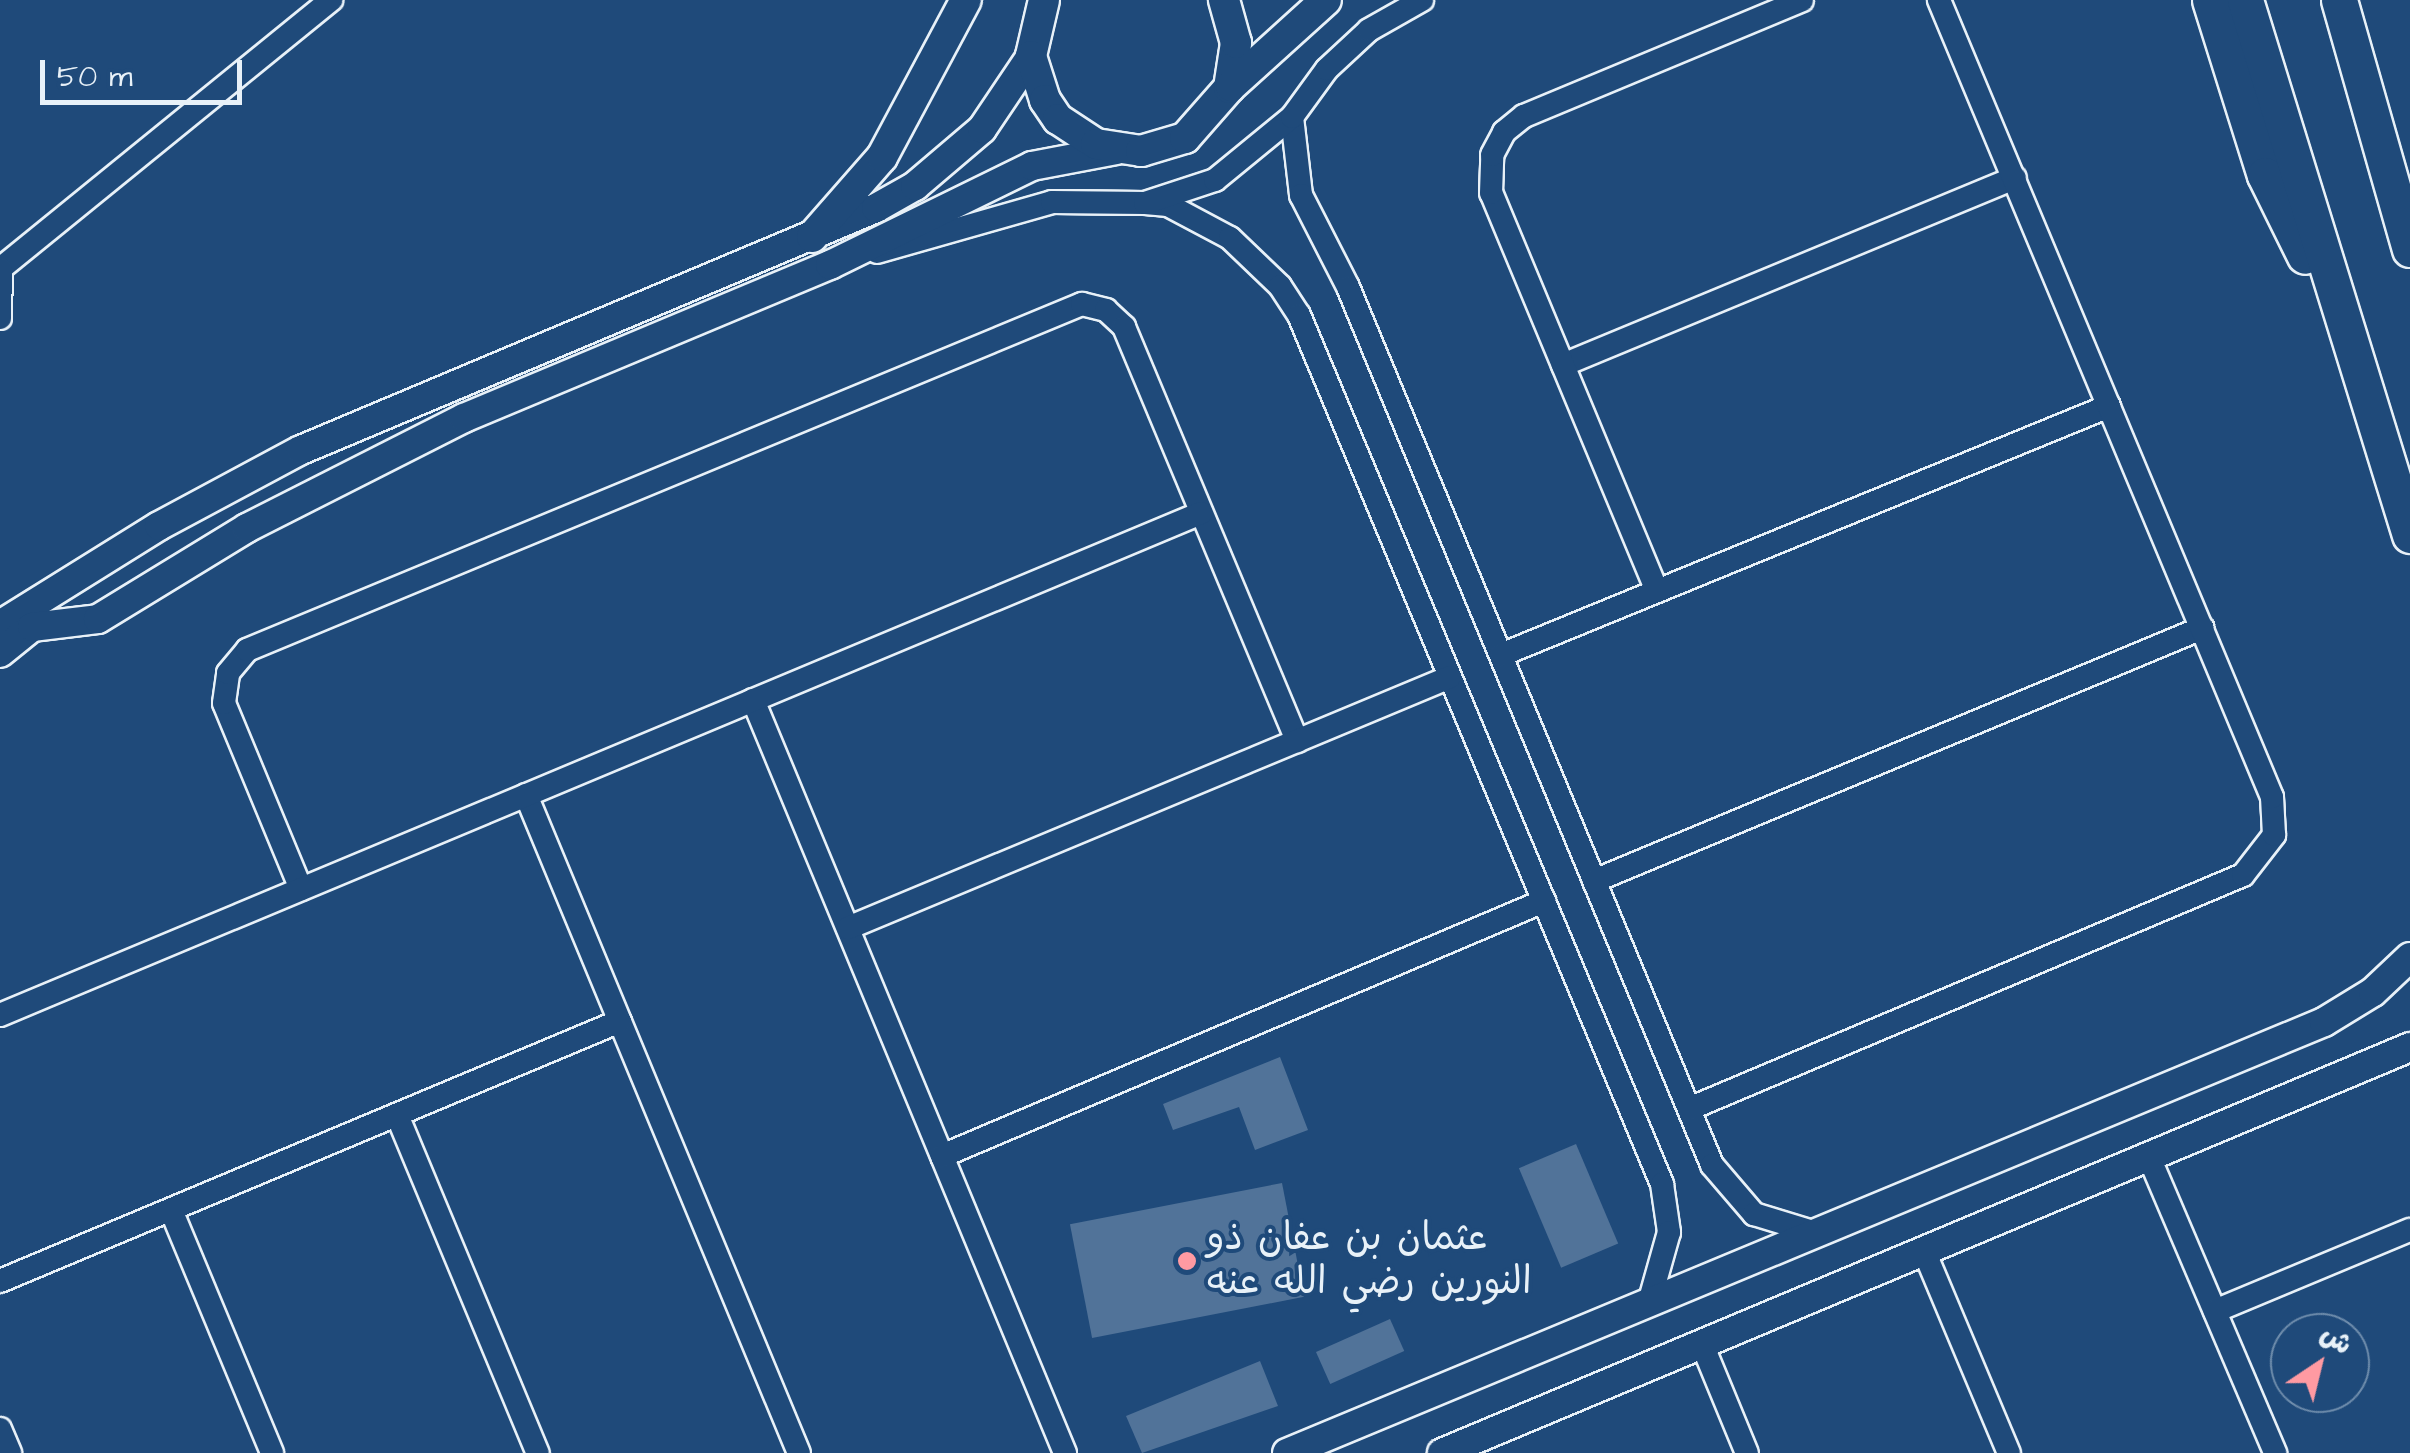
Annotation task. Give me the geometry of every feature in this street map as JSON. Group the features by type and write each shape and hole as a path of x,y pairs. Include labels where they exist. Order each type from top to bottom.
{"main road":[{"path":"812,237 882,156 966,0"},
{"path":"1012,0 1058,118 1096,144 1142,152 1185,138 1262,52 1326,0"},
{"path":"1032,45 1044,0"},
{"path":"1224,0 1236,43 1229,88"},
{"path":"2210,0 2265,175 2333,298"},
{"path":"2245,0 2333,298 2410,534"},
{"path":"2339,0 2410,249"}],"street":[{"path":"0,318 0,269 331,0"},
{"path":"1145,203 1215,180 1292,117 1327,70 1369,30 1422,0"},
{"path":"1657,591 1492,193 1489,167 1497,143 1524,116 1802,0"},
{"path":"1689,1109 2253,868 2269,847 2275,809 1939,0"},
{"path":"0,625 159,526 301,450 561,335 812,237 915,186 950,160 1009,94 1032,45"},
{"path":"1292,117 1301,195 1348,288 1712,1165 1737,1200 1773,1224 1816,1233"},
{"path":"0,653 32,628 98,619 247,528 464,418 830,266 1032,166 1118,150"},
{"path":"1563,365 2014,178"},
{"path":"830,266 1052,202 1145,203 1168,205 1230,238 1280,286 1299,315 1662,1184 1669,1232 1649,1303"},
{"path":"301,889 224,703 228,673 260,642 1082,304 1106,310 1124,327 1297,741"},
{"path":"1501,655 2110,406"},
{"path":"0,1014 1201,513"},
{"path":"1594,881 2202,628"},
{"path":"848,928 1450,677"},
{"path":"753,700 1065,1453"},
{"path":"526,795 799,1453"},
{"path":"942,1156 1544,901"},
{"path":"1287,1453 2324,1022 2406,965"},
{"path":"0,1281 620,1021"},
{"path":"1442,1453 2410,1047"},
{"path":"397,1115 538,1453"},
{"path":"2149,1157 2275,1453"},
{"path":"171,1210 272,1453"},
{"path":"2214,1311 2410,1230"},
{"path":"1924,1252 2010,1453"},
{"path":"1702,1344 1747,1453"},
{"path":"0,1429 10,1453"}],"building":[{"path":"1280,1057 1308,1130 1255,1150 1239,1107 1173,1130 1163,1104"},
{"path":"1576,1144 1618,1243 1561,1268 1519,1168"},
{"name":"عثمان بن عفان ذو النورين رضي الله عنه","path":"1282,1183 1304,1297 1092,1338 1070,1224"},
{"path":"1390,1319 1404,1351 1330,1384 1316,1352"},
{"path":"1260,1361 1278,1406 1142,1453 1126,1416"}],"place":[{"name":"عثمان بن عفان ذو النورين رضي الله عنه","path":"1187,1261"}]}
